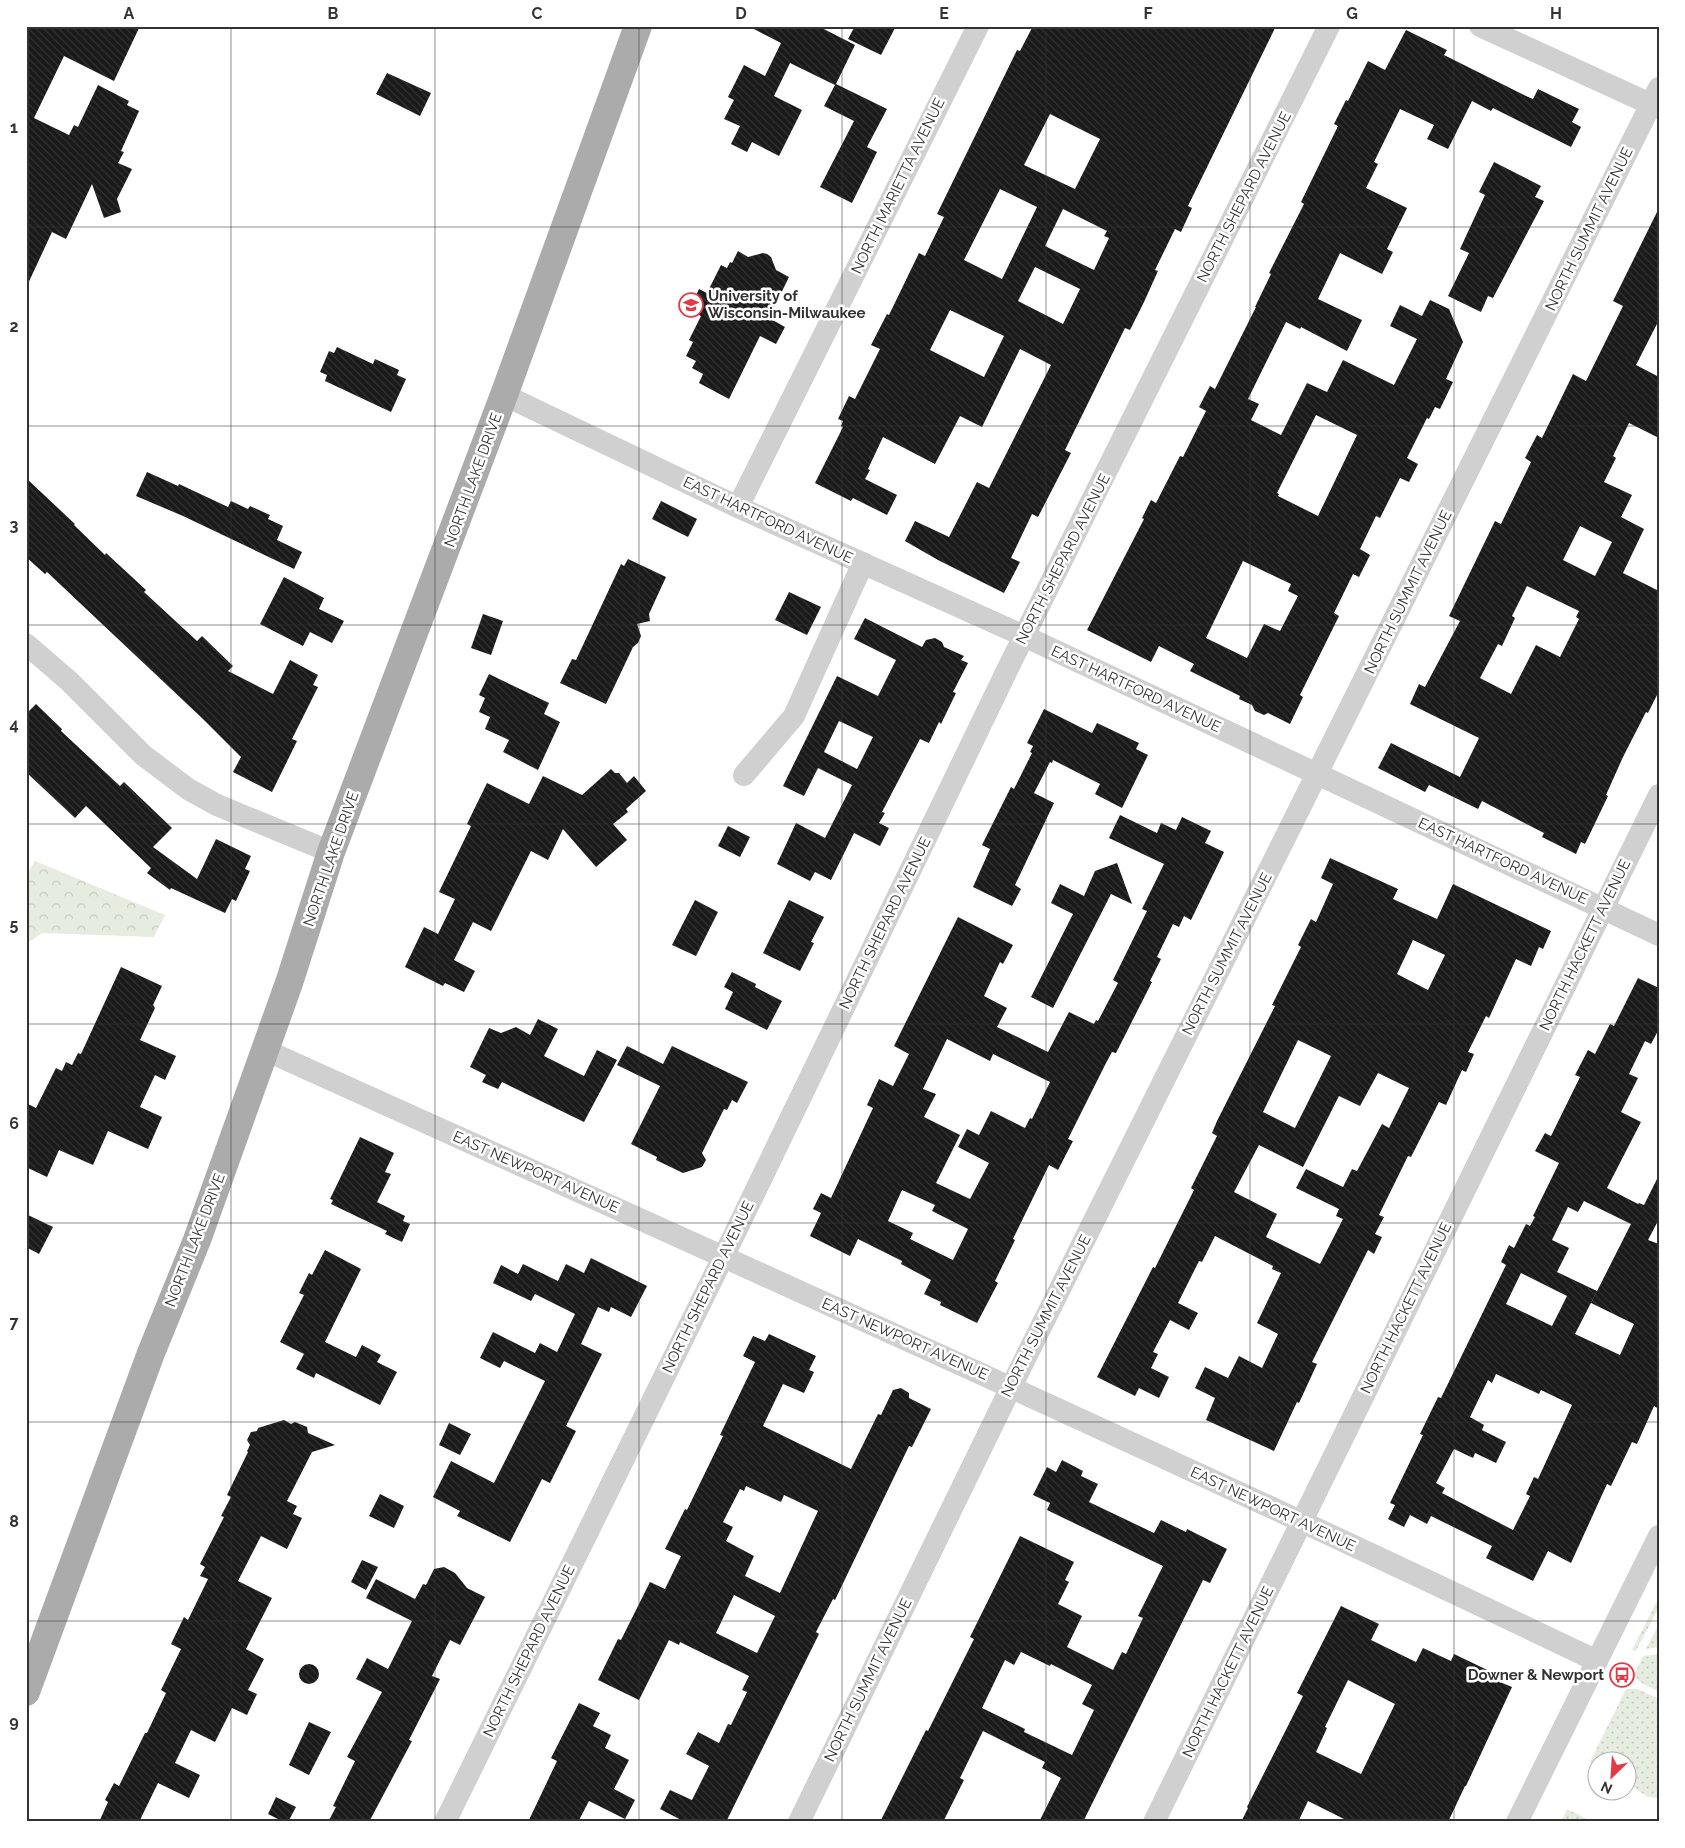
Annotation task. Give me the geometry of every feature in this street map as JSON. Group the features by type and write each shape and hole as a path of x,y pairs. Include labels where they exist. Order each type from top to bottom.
{"main road":[{"name":"NORTH LAKE DRIVE","path":"26,1692 151,1353 197,1240 289,983 331,852 504,395 638,26"}],"street":[{"name":"NORTH MARIETTA AVENUE","path":"738,507 978,26"},
{"name":"NORTH SHEPARD AVENUE","path":"445,1822 1024,636 1329,26"},
{"path":"1480,26 1656,100"},
{"name":"NORTH SUMMIT AVENUE","path":"799,1822 1011,1387 1656,100"},
{"name":"EAST HARTFORD AVENUE","path":"504,395 738,507 1024,636 1659,934"},
{"path":"744,775 794,716 862,563"},
{"path":"26,644 69,681 143,755 188,789 217,805 331,852"},
{"name":"NORTH HACKETT AVENUE","path":"1154,1822 1659,795"},
{"name":"EAST NEWPORT AVENUE","path":"265,1050 1011,1387 1302,1521 1596,1661"},
{"path":"1517,1822 1659,1536"}],"green space":[{"path":"35,861 165,915 154,937 42,933 26,944 26,876"},
{"path":"1659,1597 1659,1607 1636,1651 1632,1650"},
{"path":"1659,1624 1659,1647 1646,1649"},
{"path":"1659,1654 1659,1692 1640,1682 1634,1675 1643,1656"},
{"path":"1626,1689 1638,1689 1659,1699 1659,1798 1648,1797 1638,1790 1638,1750 1596,1750"},
{"path":"1567,1809 1593,1822 1561,1822"}],"building":[{"path":"26,26 140,26 114,81 64,56 34,118 69,135 74,125 78,127 98,85 129,101 127,105 139,111 121,151 124,152 118,163 132,169 117,199 121,212 104,218 92,184 66,239 52,232 26,288"},
{"path":"748,26 818,26 855,45 836,84 887,109 867,147 877,152 852,203 820,187 854,121 824,106 835,85 790,63 774,96 802,110 779,156 752,142 747,152 731,144 740,126 724,119 734,100 728,97 744,65 765,76 781,43"},
{"path":"855,26 896,26 881,55 848,39"},
{"path":"1033,26 1276,26 1188,206 1192,208 1181,232 1175,229 1155,270 1158,271 1144,302 1130,330 1125,328 1065,450 1071,453 1038,517 1032,514 1011,558 1020,562 1004,593 905,541 915,521 949,537 977,482 989,488 1051,365 1020,349 982,427 960,416 935,464 883,437 865,479 897,495 887,515 853,498 851,501 815,483 843,427 841,426 843,421 838,419 849,396 855,399 880,349 871,345 887,314 889,315 919,253 925,256 944,217 937,214 1017,50 1020,51","holes":["1050,114 1100,139 1075,189 1024,165","1000,189 1037,207 1002,279 964,260","1063,209 1107,231 1104,236 1109,238 1094,270 1045,246","1035,267 1080,289 1063,324 1018,301","950,310 1004,336 984,377 930,350"]},
{"path":"1406,30 1447,50 1444,55 1526,96 1533,99 1538,89 1579,109 1572,122 1581,127 1571,147 1493,108 1491,111 1472,101 1448,149 1427,139 1434,125 1400,109 1374,162 1378,164 1366,188 1407,208 1387,249 1393,252 1382,274 1340,253 1318,299 1362,320 1347,351 1301,327 1300,329 1286,322 1248,399 1259,404 1251,420 1281,435 1307,383 1327,392 1343,360 1394,385 1417,339 1390,326 1400,305 1422,316 1430,300 1449,309 1463,342 1446,379 1453,382 1440,409 1435,407 1429,419 1427,418 1407,458 1418,464 1409,482 1400,478 1380,518 1376,516 1360,549 1370,555 1359,577 1353,574 1334,613 1339,616 1300,695 1303,697 1290,724 1268,713 1264,715 1255,711 1252,705 1239,699 1240,696 1190,671 1194,664 1159,646 1151,662 1087,630 1144,519 1142,518 1151,500 1156,503 1180,456 1183,457 1206,411 1199,407 1210,386 1215,389 1256,307 1271,274 1269,273 1304,204 1301,202 1338,126 1334,124 1346,100 1348,101 1368,61 1385,70","holes":["1316,415 1357,435 1318,516 1278,496 1279,494 1277,493","1243,561 1291,584 1288,591 1298,596 1280,631 1264,624 1247,658 1206,638"]},
{"path":"387,73 431,93 420,116 376,94"},
{"path":"1494,162 1541,186 1535,197 1544,201 1493,298 1488,296 1481,312 1448,296 1469,253 1460,249 1485,195 1479,192"},
{"path":"1659,208 1659,320 1636,365 1659,377 1659,438 1629,423 1613,456 1616,458 1604,482 1632,495 1621,517 1644,529 1623,573 1659,591 1659,691 1623,757 1606,795 1608,796 1585,844 1581,842 1576,854 1542,837 1544,833 1482,801 1478,809 1429,785 1425,792 1378,768 1391,743 1460,777 1479,738 1410,704 1419,684 1425,687 1460,621 1449,616 1495,521 1501,524 1531,462 1525,458 1537,435 1542,438 1573,374 1586,381 1623,306 1613,301","holes":["1580,526 1612,542 1595,576 1563,560","1527,586 1579,611 1576,617 1579,619 1560,657 1536,645 1511,694 1480,678 1498,644 1502,646 1515,618 1512,616"]},
{"path":"738,251 748,257 763,253 767,254 771,257 776,270 789,277 769,318 785,327 776,344 760,336 729,399 699,383 703,374 692,368 696,361 686,356 693,342 689,340 701,316 689,310 699,289 707,293 721,265 727,268"},
{"path":"337,347 373,364 375,359 399,370 397,375 406,379 391,412 325,381 327,375 320,372 329,351 334,353"},
{"path":"147,472 178,486 179,484 228,507 231,501 248,509 250,506 270,515 268,519 283,526 277,540 302,552 294,569 183,516 136,496"},
{"path":"26,478 105,555 106,553 146,590 144,592 197,641 202,636 233,666 228,671 273,694 290,660 318,675 313,685 318,687 292,739 297,741 272,792 233,772 241,757 47,572 45,574 26,557"},
{"path":"661,501 697,519 688,537 652,519"},
{"path":"628,559 666,577 649,614 650,621 637,624 641,636 638,643 633,647 606,704 560,683 572,659 576,660 621,564 624,566"},
{"path":"284,577 324,598 319,609 344,621 332,643 310,632 303,646 260,624"},
{"path":"789,592 821,607 807,635 775,620"},
{"path":"483,614 503,621 491,655 471,648"},
{"path":"865,618 922,647 926,640 935,638 942,642 944,647 964,656 961,660 968,663 953,692 956,693 941,724 939,722 929,743 920,739 882,812 885,813 879,823 889,828 880,846 854,833 831,880 815,872 810,881 777,864 796,823 825,838 852,785 818,768 804,796 783,786 837,676 878,696 896,660 854,639","holes":["839,721 873,737 857,769 824,752"]},
{"path":"489,674 549,703 544,714 560,722 538,770 503,752 509,740 485,729 490,717 479,712 485,698 479,695"},
{"path":"36,704 62,729 61,731 120,786 124,782 172,828 153,847 197,879 216,839 251,856 245,869 250,871 236,901 232,899 225,913 171,888 170,890 147,873 151,868 86,806 75,818 26,772 26,714"},
{"path":"1044,709 1092,733 1097,723 1139,743 1136,749 1148,755 1122,808 1095,794 1100,784 1053,760 1052,763 1050,762 1034,793 1054,803 1015,885 1021,889 1012,906 973,887 990,849 982,845 1011,787 1014,789 1032,753 1030,752 1033,746 1027,743"},
{"path":"611,769 615,773 619,773 627,783 634,776 646,791 626,809 628,812 613,824 627,840 596,867 563,829 548,860 531,851 491,931 473,922 454,960 475,971 464,992 445,983 443,986 405,967 424,927 438,934 455,899 439,892 471,826 467,824 487,783 529,804 543,776 582,795"},
{"path":"1120,815 1157,833 1161,823 1176,830 1182,817 1211,831 1205,843 1224,852 1191,920 1184,916 1179,927 1173,924 1157,957 1161,959 1150,981 1152,982 1116,1053 1112,1052 1106,1063 1068,1139 1073,1141 1058,1170 1049,1165 1013,1239 1015,1240 995,1281 998,1283 977,1323 940,1305 941,1302 924,1294 931,1280 901,1264 902,1261 858,1239 850,1256 810,1236 821,1213 813,1209 821,1193 831,1198 873,1108 867,1105 879,1079 893,1086 909,1054 894,1046 958,917 1013,945 1003,964 1000,962 984,996 1007,1008 997,1027 1048,1052 1069,1012 1094,1024 1096,1020 1098,1021 1118,983 1113,980 1147,911 1142,909 1164,864 1109,838","holes":["947,1039 990,1061 993,1054 1050,1082 1032,1119 1030,1118 1025,1128 991,1111 979,1135 967,1129 958,1147 989,1163 970,1199 936,1183 960,1135 924,1117 936,1094 923,1089","902,1190 935,1205 932,1211 968,1229 953,1260 910,1239 913,1233 888,1221"]},
{"path":"728,826 750,837 740,857 718,846"},
{"path":"1330,858 1398,889 1393,899 1437,919 1453,884 1551,931 1543,949 1539,947 1531,966 1516,959 1489,1018 1486,1016 1468,1052 1474,1054 1466,1072 1462,1070 1446,1105 1439,1102 1411,1157 1408,1156 1379,1215 1384,1217 1375,1234 1382,1237 1374,1254 1368,1250 1312,1362 1317,1364 1274,1451 1206,1420 1215,1398 1195,1388 1205,1367 1228,1378 1239,1356 1262,1368 1278,1334 1257,1323 1281,1273 1272,1269 1273,1266 1215,1236 1202,1262 1199,1261 1178,1303 1198,1313 1189,1330 1170,1320 1153,1352 1158,1354 1151,1368 1169,1377 1159,1398 1139,1388 1135,1396 1097,1377 1194,1190 1191,1188 1217,1136 1212,1133 1217,1121 1275,1006 1272,1005 1301,947 1298,945 1311,919 1316,922 1333,884 1321,878","holes":["1413,940 1445,955 1428,990 1397,974","1298,1040 1331,1056 1295,1128 1263,1112","1378,1073 1409,1088 1389,1128 1382,1124 1357,1171 1352,1169 1343,1187 1306,1169 1296,1188 1339,1209 1336,1216 1343,1219 1320,1264 1266,1237 1277,1214 1234,1192 1259,1145 1303,1167 1339,1096 1360,1106"]},
{"path":"1117,863 1132,904 1111,894 1053,1008 1031,997 1073,914 1051,903 1060,884 1084,896 1095,871"},
{"path":"695,900 718,912 696,956 672,945"},
{"path":"789,900 824,917 811,942 814,943 800,971 763,953"},
{"path":"121,967 162,986 153,1005 155,1008 140,1040 176,1056 165,1080 155,1075 140,1107 162,1117 148,1149 108,1131 93,1165 59,1150 47,1177 26,1167 26,1103 36,1108 56,1068 62,1071 66,1062 72,1065 78,1053 81,1054"},
{"path":"732,972 756,984 755,987 782,1001 767,1030 725,1009 733,992 724,987"},
{"path":"1638,978 1659,988 1659,1029 1651,1044 1645,1041 1629,1074 1638,1078 1621,1112 1641,1122 1607,1188 1638,1204 1644,1205 1659,1175 1659,1219 1648,1240 1659,1244 1659,1409 1654,1406 1637,1444 1632,1442 1611,1486 1607,1484 1571,1563 1548,1551 1533,1581 1486,1558 1492,1546 1431,1516 1427,1524 1410,1515 1404,1527 1388,1519 1395,1505 1390,1503 1423,1435 1420,1434 1438,1397 1441,1398 1506,1265 1501,1262 1509,1245 1514,1248 1526,1224 1530,1226 1559,1163 1535,1151 1545,1133 1551,1136 1580,1077 1575,1075 1588,1050 1595,1054 1610,1024 1614,1026","holes":["1584,1201 1631,1224 1591,1303 1634,1324 1620,1355 1575,1334 1597,1291 1557,1272 1569,1248 1552,1240 1568,1207 1578,1212","1521,1273 1567,1296 1552,1326 1506,1304","1496,1374 1539,1394 1541,1390 1572,1405 1538,1479 1534,1477 1526,1494 1530,1496 1513,1530 1442,1493 1445,1488 1436,1483 1454,1449 1473,1458 1475,1453 1496,1463 1506,1442 1482,1430 1484,1425 1470,1417 1488,1380 1492,1383"]},
{"path":"538,1019 558,1029 544,1056 584,1076 597,1050 617,1060 584,1122 502,1082 498,1089 482,1082 486,1075 470,1067 489,1028 501,1033 516,1027 530,1035"},
{"path":"627,1046 663,1064 672,1046 748,1082 737,1103 732,1100 727,1110 724,1109 702,1153 706,1160 702,1167 683,1173 656,1160 657,1157 631,1144 660,1086 617,1065"},
{"path":"360,1137 394,1153 385,1172 391,1174 377,1202 405,1216 403,1221 410,1224 402,1242 385,1234 387,1231 331,1204 333,1200 330,1199"},
{"path":"26,1214 53,1227 39,1254 26,1247"},
{"path":"325,1250 361,1269 325,1342 356,1357 362,1345 381,1355 377,1362 397,1372 380,1405 316,1373 314,1378 296,1369 304,1354 280,1342 304,1295 299,1293 309,1273 312,1275"},
{"path":"591,1258 647,1286 631,1317 611,1307 609,1312 598,1307 581,1344 602,1354 566,1426 576,1431 550,1483 542,1479 510,1542 457,1516 460,1511 433,1497 451,1461 494,1483 545,1381 504,1361 500,1368 480,1358 493,1332 535,1353 540,1343 557,1352 575,1314 535,1294 531,1301 493,1283 501,1265 518,1274 523,1264 558,1281 566,1264 584,1273"},
{"path":"769,1334 816,1356 809,1370 814,1372 804,1393 783,1384 763,1426 851,1469 878,1414 881,1415 893,1390 901,1388 909,1393 909,1398 931,1409 912,1447 909,1446 835,1600 833,1599 816,1632 819,1634 726,1822 685,1822 660,1809 670,1790 692,1800 709,1766 686,1754 698,1732 719,1743 728,1724 731,1725 747,1692 742,1690 749,1676 680,1642 679,1645 669,1640 639,1700 598,1680 618,1639 621,1640 650,1582 665,1589 681,1556 665,1549 685,1509 687,1510 723,1436 720,1435 755,1362 743,1356 753,1336 765,1341","holes":["746,1486 781,1502 784,1495 818,1511 780,1593 745,1576 754,1556 726,1541 733,1527 723,1522 740,1489 744,1491","734,1595 775,1616 757,1653 716,1633"]},
{"path":"284,1420 291,1424 295,1422 307,1427 308,1433 335,1445 312,1452 287,1501 297,1506 293,1514 302,1518 287,1549 261,1536 238,1581 272,1598 246,1649 264,1659 248,1690 257,1694 247,1715 232,1708 215,1742 191,1730 175,1763 200,1775 189,1798 158,1783 139,1822 99,1822 108,1802 105,1800 114,1783 119,1786 166,1693 161,1690 181,1649 171,1644 184,1617 188,1620 208,1579 200,1576 205,1567 200,1564 224,1517 221,1516 231,1497 227,1495 248,1452 250,1445 247,1440 251,1432 257,1431 258,1428"},
{"path":"449,1423 471,1434 460,1455 439,1445"},
{"path":"1062,1460 1083,1471 1081,1476 1098,1484 1089,1502 1154,1533 1161,1520 1186,1532 1187,1529 1227,1549 1210,1583 1203,1580 1083,1822 1039,1822 1061,1778 1042,1768 1045,1762 983,1731 960,1778 964,1780 943,1822 880,1822 974,1639 970,1637 1020,1536 1074,1562 1065,1580 1069,1582 1058,1604 1082,1616 1067,1647 1113,1670 1122,1652 1126,1654 1143,1618 1138,1616 1163,1566 1047,1510 1050,1503 1033,1495 1047,1467 1056,1472","holes":["1021,1652 1050,1666 1051,1664 1092,1685 1082,1704 1094,1710 1072,1755 1024,1732 1025,1729 982,1708 1005,1660 1014,1665"]},
{"path":"380,1494 404,1506 394,1528 369,1516"},
{"path":"362,1560 378,1567 366,1590 351,1582"},
{"path":"444,1567 455,1573 467,1588 485,1597 460,1645 450,1640 432,1676 440,1679 409,1740 412,1741 369,1822 328,1822 336,1807 333,1806 355,1761 347,1757 382,1692 356,1679 367,1658 388,1669 412,1621 366,1598 376,1579 415,1599 423,1584 426,1585 434,1569"},
{"path":"1341,1606 1379,1624 1371,1640 1416,1662 1423,1648 1451,1661 1454,1654 1502,1677 1500,1682 1512,1687 1448,1822 1350,1822 1308,1801 1298,1822 1241,1822 1303,1696 1297,1693","holes":["1348,1680 1395,1704 1361,1774 1316,1752 1327,1728 1325,1727"]},
{"path":"309,1664 316,1667 319,1674 316,1681 309,1684 302,1681 299,1674 302,1667"},
{"path":"579,1703 600,1713 593,1726 611,1735 605,1748 629,1760 614,1789 635,1800 625,1819 589,1801 578,1822 528,1822 557,1761 551,1758"},
{"path":"309,1722 331,1732 309,1775 289,1765"},
{"path":"276,1797 296,1807 288,1822 268,1814"}],"place":[{"name":"University of Wisconsin-Milwaukee","path":"691,305"},
{"name":"Downer & Newport","path":"1622,1675"}]}
